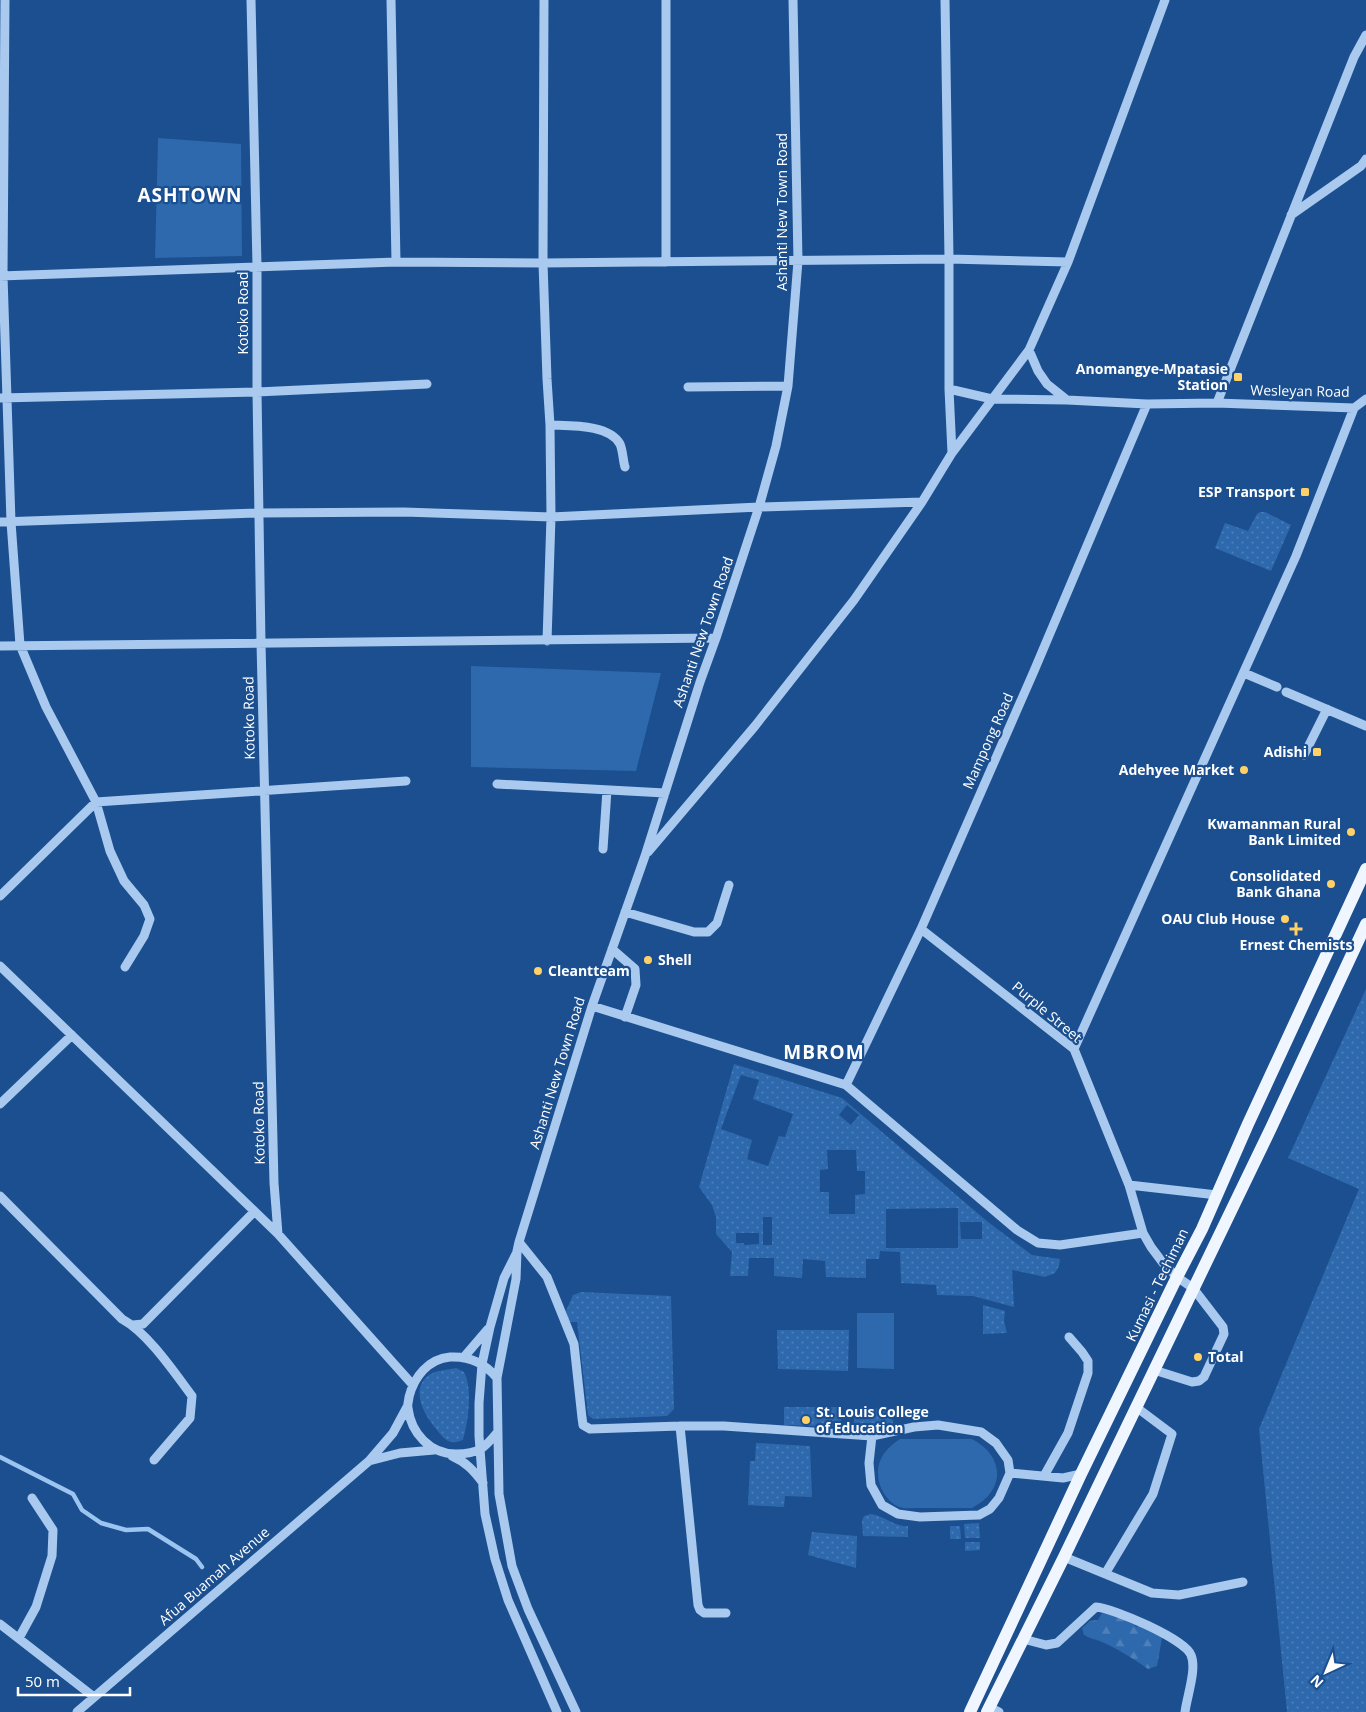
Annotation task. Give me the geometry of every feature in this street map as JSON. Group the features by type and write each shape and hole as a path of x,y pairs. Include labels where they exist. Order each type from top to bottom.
{"main road":[{"name":"Kumasi - Techiman","path":"970,1712 1081,1474 1202,1229 1366,870"},
{"path":"992,1710 1023,1639 1154,1370 1366,924"}],"street":[{"path":"5,0 2,276 3,398 20,646 46,707 96,802 110,851 124,881 144,905 150,919 144,936 125,967"},
{"name":"Kotoko Road","path":"251,0 257,266 257,392 264,790 274,1183 278,1234"},
{"path":"391,0 396,262"},
{"path":"544,0 544,263 550,425 551,517 547,641"},
{"path":"666,0 666,262"},
{"name":"Ashanti New Town Road","path":"557,1712 508,1600 495,1559 486,1514 479,1436 482,1364 504,1278 518,1247 592,1006 645,856 700,682 759,507 776,446 788,386 798,261 793,0"},
{"path":"945,0 949,389 952,453"},
{"path":"645,856 755,726 854,600 922,502 952,453 1029,350 1068,262 1166,0"},
{"path":"1216,403 1354,57 1366,35"},
{"path":"1291,215 1361,166 1366,159"},
{"path":"2,276 396,262 544,263 949,259 1068,262"},
{"path":"1029,350 1038,371 1047,384 1067,400"},
{"path":"3,398 257,392 426,384"},
{"path":"688,387 788,386"},
{"name":"Wesleyan Road","path":"949,389 992,400 1067,400 1148,404 1216,403 1354,408 1366,399"},
{"name":"Mampong Road","path":"846,1085 921,929 1148,404"},
{"path":"1074,1049 1296,556 1354,408"},
{"path":"550,425 599,429 611,435 620,444 625,468"},
{"path":"0,522 259,513 404,512 551,517 759,507 922,502"},
{"path":"0,646 716,638"},
{"path":"1244,673 1277,687"},
{"path":"1286,692 1366,726"},
{"path":"1304,755 1327,709"},
{"path":"0,896 96,802 406,781"},
{"path":"497,784 665,793"},
{"path":"603,849 607,790"},
{"path":"625,912 694,932 708,932 717,923 729,885"},
{"name":"Purple Street","path":"921,929 1074,1049 1129,1185 1143,1233 1151,1247 1177,1277 1193,1288 1223,1327 1224,1334 1204,1377 1199,1381 1192,1382 1154,1370"},
{"path":"612,949 635,969 636,985 625,1017"},
{"path":"0,966 278,1234 412,1384"},
{"path":"592,1006 846,1085 1017,1230 1038,1243 1060,1246 1143,1233"},
{"path":"0,1104 72,1035"},
{"path":"1129,1185 1217,1195"},
{"path":"0,1196 122,1319 133,1325 163,1358 192,1396 190,1418 154,1460"},
{"path":"133,1325 143,1324 254,1212"},
{"path":"518,1247 547,1277 574,1344 584,1425 590,1429 724,1426 872,1436 914,1427 938,1425 981,1432 996,1443 1008,1460 1010,1473 999,1498 990,1509 979,1515 920,1517 898,1514 882,1505 872,1485 869,1463 872,1436"},
{"name":"Ashanti New Town Road","path":"518,1247 516,1279 497,1378 499,1494 512,1566 528,1609 576,1712"},
{"path":"464,1357 490,1327"},
{"path":"1044,1476 1068,1433 1088,1373 1088,1361 1068,1337"},
{"path":"483,1483 474,1471 462,1461 434,1450 415,1432 407,1407 412,1384 421,1371 434,1362 448,1357 464,1357 482,1364 497,1378"},
{"name":"Afua Buamah Avenue","path":"77,1712 369,1461 393,1433 407,1407"},
{"path":"1105,1574 1153,1494 1172,1434 1136,1407"},
{"path":"680,1426 698,1605 704,1613 726,1613"},
{"path":"448,1454 465,1454 481,1449 498,1432"},
{"name":"Afua Buamah Avenue","path":"369,1461 400,1453 434,1450"},
{"path":"1010,1473 1063,1478 1081,1474"},
{"path":"19,1638 36,1607 52,1556 53,1530 32,1498"},
{"path":"1064,1557 1152,1593 1179,1595 1244,1582"},
{"path":"1023,1639 1046,1645 1057,1643 1096,1607 1103,1607 1138,1620 1186,1646 1191,1654 1194,1667 1184,1712"},
{"path":"0,1624 94,1697"}],"green space":[{"path":"158,138 241,144 242,256 155,258"},
{"path":"1260,512 1265,512 1291,525 1271,571 1215,548 1225,523 1248,531"},
{"path":"471,666 661,673 636,771 471,767"},
{"path":"1366,989 1366,1712 1287,1712 1259,1429 1359,1189 1288,1158"},
{"path":"734,1064 842,1098 988,1222 1032,1255 1060,1259 1059,1266 1055,1273 1045,1277 1012,1270 1014,1307 973,1296 937,1295 936,1285 901,1283 900,1252 880,1251 879,1259 866,1259 866,1278 826,1277 825,1261 803,1259 802,1278 774,1276 774,1258 749,1258 748,1276 730,1276 732,1252 716,1234 716,1217 712,1205 699,1187","holes":["741,1075 759,1080 753,1099 793,1114 785,1137 779,1136 768,1166 747,1159 752,1140 721,1129","847,1105 859,1115 851,1125 839,1115","827,1150 856,1150 857,1171 865,1171 865,1194 855,1195 855,1214 829,1214 829,1192 820,1192 820,1170 828,1169","958,1208 958,1248 886,1248 886,1209","763,1217 772,1217 772,1245 763,1245","960,1222 982,1222 982,1239 961,1239","736,1233 759,1233 759,1244 744,1245 744,1243 736,1243"]},
{"path":"581,1292 671,1296 674,1409 667,1416 593,1419 588,1415 577,1322 569,1322 566,1311 573,1295"},
{"path":"983,1305 1005,1311 1004,1321 1007,1333 983,1334"},
{"path":"857,1313 894,1313 894,1369 857,1368"},
{"path":"777,1330 849,1330 848,1371 778,1369"},
{"path":"456,1368 464,1372 467,1379 469,1406 463,1440 453,1442 443,1438 428,1418 421,1403 420,1388 423,1381 432,1373"},
{"path":"784,1407 842,1407 841,1427 784,1425"},
{"path":"854,1408 892,1409 893,1426 877,1431 856,1429 854,1428"},
{"path":"900,1439 972,1439 983,1446 991,1455 997,1474 996,1483 983,1501 972,1508 899,1507 890,1501 881,1488 878,1478 878,1467 884,1453"},
{"path":"756,1443 810,1446 812,1497 785,1496 784,1507 748,1505 750,1461 755,1461"},
{"path":"871,1514 899,1525 908,1526 908,1537 863,1536 862,1521 864,1516"},
{"path":"979,1523 980,1538 965,1538 964,1524"},
{"path":"950,1526 960,1526 961,1539 950,1539"},
{"path":"812,1532 857,1536 856,1568 808,1555"},
{"path":"965,1542 980,1542 980,1550 965,1551"},
{"path":"1115,1609 1129,1615 1136,1627 1146,1623 1156,1626 1162,1638 1157,1666 1148,1669 1114,1648 1084,1635 1082,1628 1090,1621 1098,1620 1102,1613"}],"waterway":[{"path":"0,1457 73,1494 82,1510 101,1523 126,1530 148,1529 196,1559 202,1567"}],"place":[{"name":"Anomangye-Mpatasie Station","path":"1238,377"},
{"name":"ESP Transport","path":"1305,492"},
{"name":"Adishi","path":"1317,752"},
{"name":"Adehyee Market","path":"1244,770"},
{"name":"Kwamanman Rural Bank Limited","path":"1351,832"},
{"name":"Consolidated Bank Ghana","path":"1331,884"},
{"name":"OAU Club House","path":"1285,919"},
{"name":"Ernest Chemists","path":"1296,929"},
{"name":"Shell","path":"648,960"},
{"name":"Cleantteam","path":"538,971"},
{"name":"Total","path":"1198,1357"},
{"name":"St. Louis College of Education","path":"806,1420"}],"district":[{"name":"ASHTOWN","path":"190,195"},
{"name":"MBROM","path":"824,1052"}]}
